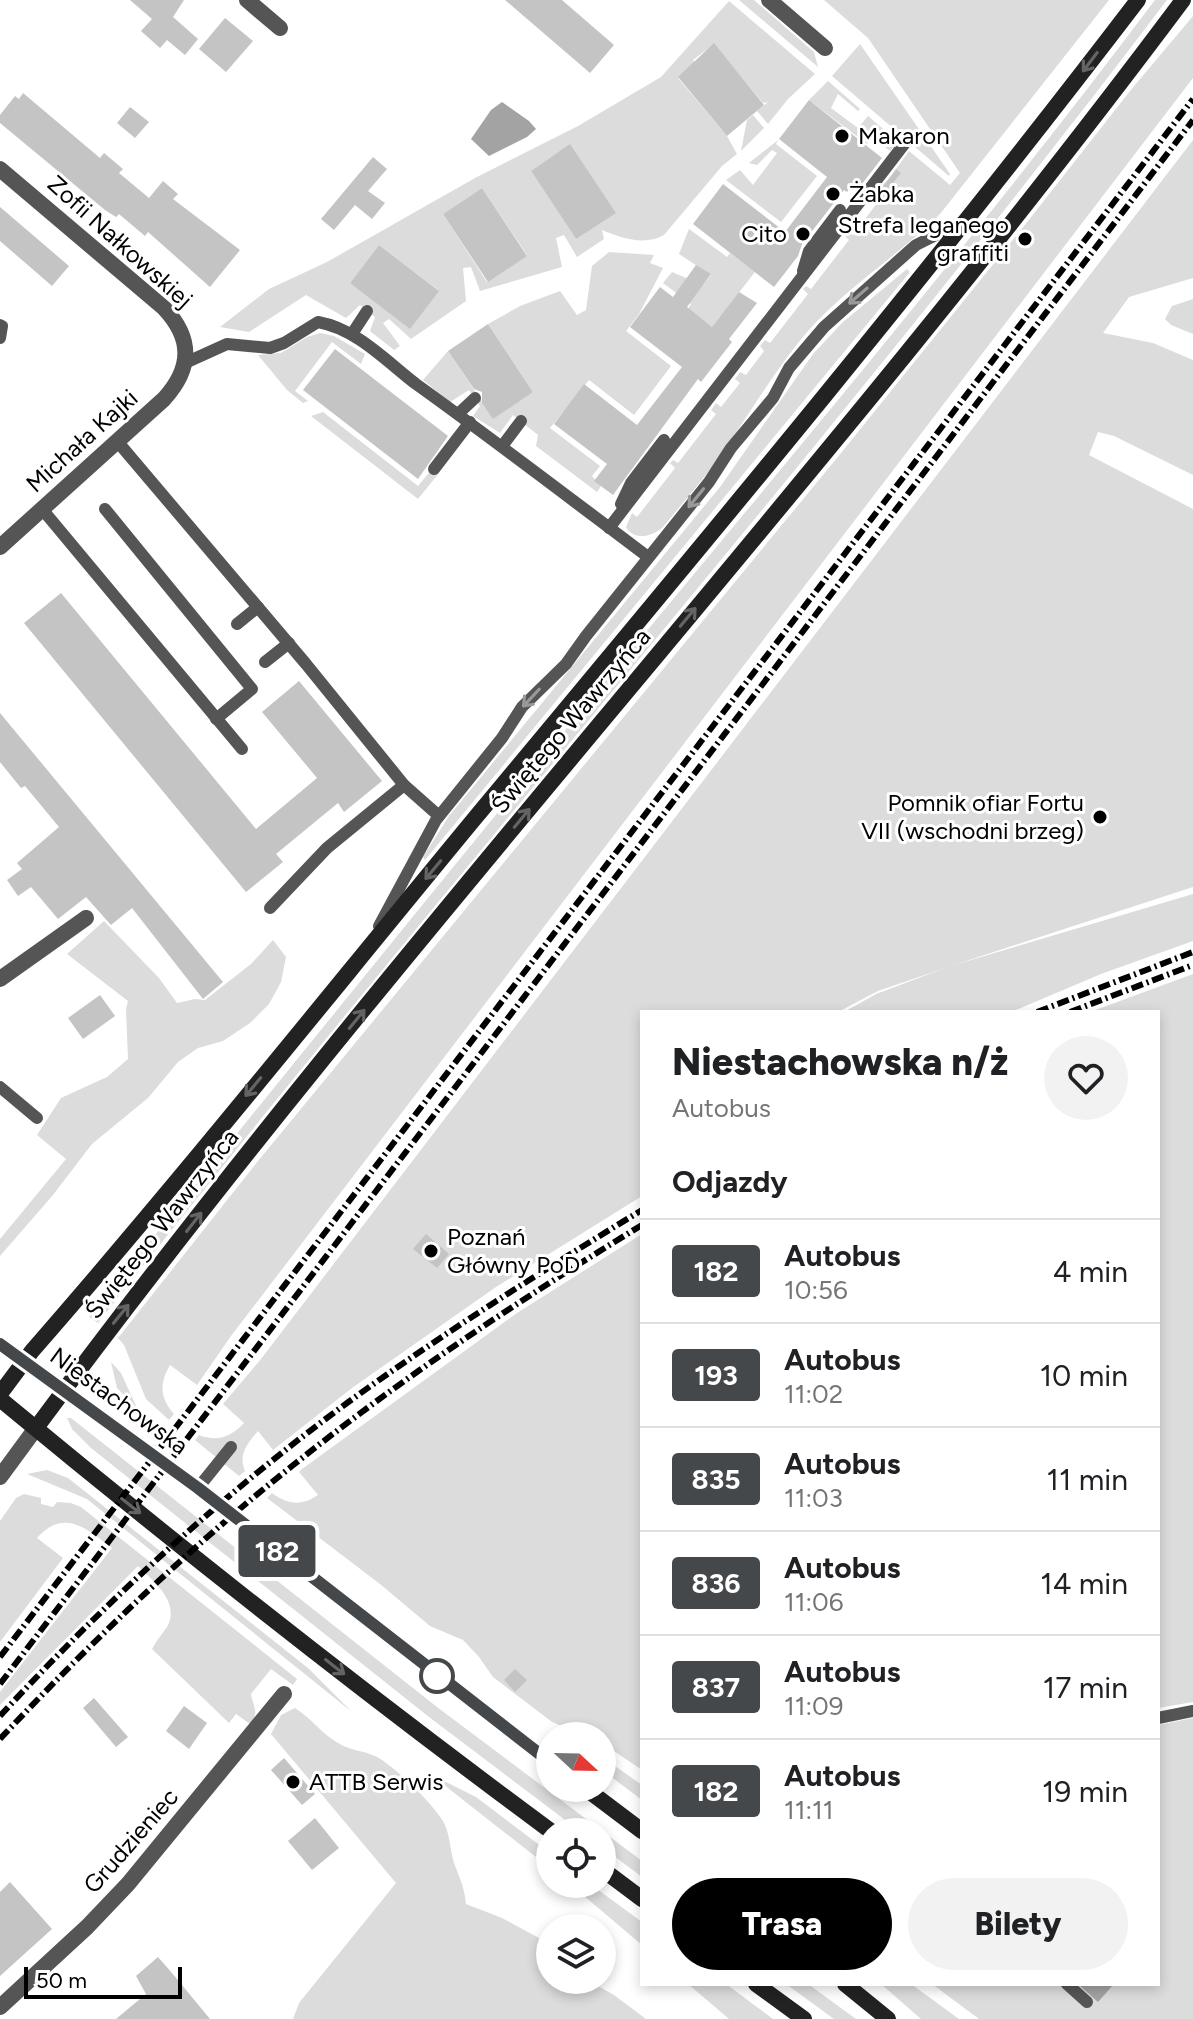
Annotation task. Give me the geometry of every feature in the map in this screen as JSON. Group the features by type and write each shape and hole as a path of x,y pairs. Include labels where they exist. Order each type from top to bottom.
{"main road":[{"name":"Świętego Wawrzyńca","path":"0,1396 24,1361 366,952 966,220 1138,0"},
{"name":"Świętego Wawrzyńca","path":"36,1428 102,1338 308,1078 1030,200 1183,0"},
{"name":"Niestachowska","path":"0,1344 198,1488 536,1751"},
{"path":"0,1396 70,1457 419,1733 536,1820"},
{"path":"604,1802 640,1829"},
{"path":"616,1880 640,1898"},
{"path":"759,1986 804,2019"},
{"path":"847,1986 888,2019"}],"street":[{"path":"247,0 280,28"},
{"path":"769,0 825,48"},
{"name":"Zofii Nałkowskiej","path":"0,169 164,308 182,330 185,363"},
{"name":"Michała Kajki","path":"0,547 174,388 185,363"},
{"path":"0,979 86,918"},
{"name":"Świętego Wawrzyńca","path":"0,1477 36,1428"},
{"name":"Grudzieniec","path":"0,2007 87,1927 128,1884 284,1694"}],"lane":[{"path":"609,528 905,143"},
{"path":"800,280 809,251 840,210"},
{"path":"366,952 418,849 439,816 502,738 522,707 566,664 709,482 731,448 773,398 789,368 824,327 916,245 966,220"},
{"path":"352,334 367,311"},
{"path":"185,363 227,344 270,348 318,322 332,325 352,334 648,557"},
{"path":"0,325 0,338"},
{"path":"458,414 475,398"},
{"path":"503,445 521,421"},
{"path":"434,469 470,422"},
{"path":"609,528 631,483 664,440"},
{"path":"117,441 289,643 404,785 439,816"},
{"path":"42,509 242,749"},
{"path":"105,509 252,689 216,719"},
{"path":"237,624 258,607"},
{"path":"265,662 289,643"},
{"path":"270,908 327,848 404,785"},
{"path":"0,1087 37,1118"},
{"path":"198,1488 231,1447"},
{"path":"1160,1718 1193,1711"},
{"path":"1069,1986 1087,2002"}],"shaded area":[{"path":"739,0 754,0 814,52 818,67"},
{"path":"824,0 1109,0 940,214 823,315 776,373 720,456 663,527 649,535 638,536 626,527 632,513 637,517 675,468 670,463 673,460 678,463 716,414 711,410 716,403 721,407 740,383 735,379 740,372 746,375 764,351 760,346 765,340 770,343 808,294 803,289 806,286 811,289 849,240 845,236 847,232 853,235 887,190 882,186 890,177 894,180 900,173 896,169 909,151 950,185 960,173 868,38"},
{"path":"1155,0 1167,0 906,333 365,991 98,1323 89,1317 961,249"},
{"path":"729,1 815,74 788,99 768,124 757,111 768,102 763,103 714,44 693,60 695,63 678,78 727,136 737,154 722,166 664,235 641,240 602,230 604,239 577,257 564,235 556,238 562,267 480,291 471,267 463,268 466,301 411,339 389,319 383,323 400,346 394,350 370,331 375,317 360,305 346,318 306,295 249,332 220,327 269,289 327,262 475,178 578,126 661,77","holes":["570,145 615,212 576,239 531,171","482,188 527,255 487,282 443,214","379,245 438,291 350,283"]},
{"path":"1193,16 1193,78 231,1336 197,1385 170,1365 164,1378 163,1391 174,1414 169,1420 146,1399 124,1345 118,1338 258,1161 837,458"},
{"path":"860,44 950,174 949,176 832,76"},
{"path":"828,81 860,109 858,111 838,94 831,108 858,128 868,116 897,141 890,151 872,137 867,144 809,100"},
{"path":"502,102 536,129 527,137 489,156 471,139 491,110"},
{"path":"753,115 764,128 741,151 747,120"},
{"path":"778,140 776,144 817,176 781,222 726,180 740,170 753,185 777,153 772,150 757,165 749,163"},
{"path":"1193,140 1193,278 1129,297 1103,333 1153,343 1193,360 1193,475 1114,436 1098,432 1089,455 1193,509 1193,887 954,965 1193,894 1193,941 1101,974 1016,1010 848,1010 876,994 945,968 878,991 842,1010 640,1010 640,1197 496,1287 352,1388 273,1450 258,1431 245,1450 245,1471 239,1476 195,1440 199,1435 223,1437 244,1423 223,1404 261,1359"},
{"path":"689,229 727,257 730,253 755,272 712,327 688,309 691,304 663,283 672,272 703,285 711,275 679,254"},
{"path":"609,252 654,255 650,263 663,268 639,314 626,331 671,366 634,415 589,380 550,428 600,466 592,476 601,486 597,492 536,446 538,435 513,415 500,433 473,416 480,406 469,390 450,402 423,380 448,351 493,418 533,392 488,324 520,306 560,291 577,315 586,310 592,266"},
{"path":"907,269 910,272 425,860 423,857 449,816 720,487 813,354 843,322"},
{"path":"1193,299 1193,334 1171,325 1165,319 1172,306"},
{"path":"320,333 334,336 365,354 361,364 332,342 295,391 308,401 303,403 287,390 258,355 281,353"},
{"path":"323,412 418,486 433,468 439,473 418,499 311,416"},
{"path":"104,921 159,978 177,1003 205,1000 251,964 273,940 286,957 281,982 269,1004 250,1023 223,1041 198,1048 178,1062 148,1098 92,1144 0,1256 0,1239 66,1159 37,1135 61,1098 107,1077 128,1059 128,1001 67,954"},
{"path":"1193,974 1193,1702 1160,1708 1160,1010 1095,1010"},
{"path":"640,1235 640,1769 616,1752 616,1722 552,1722 493,1677 463,1640 430,1626 267,1498 272,1493 289,1502 301,1502 318,1495 299,1472 517,1313"},
{"path":"111,1362 121,1373 137,1408 117,1388"},
{"path":"67,1418 71,1418 536,1781 536,1798 429,1717 91,1448 72,1429"},
{"path":"47,1470 68,1478 308,1668 352,1712 87,1499 27,1474"},
{"path":"24,1494 41,1498 41,1504 53,1507 57,1502 81,1507 297,1679 293,1685 271,1669 251,1694 255,1713 250,1724 236,1714 229,1723 152,1649 167,1627 170,1609 163,1593 138,1566 0,1705 0,1692 112,1548 75,1524 56,1524 47,1529 37,1538 63,1558 0,1642 0,1521 16,1498"},
{"path":"295,1708 338,1743 382,1760 423,1797 445,1826 466,1904 502,1918 536,1936 536,1994 612,1994 646,2019 293,2019 299,2003 396,1883 271,1734 281,1715"},
{"path":"1193,1718 1193,2019 979,2019 935,1986 1160,1986 1160,1725"},
{"path":"616,1767 640,1784 640,1798 616,1780"},
{"path":"430,1774 476,1797 536,1842 536,1857"},
{"path":"541,1802 563,1802 585,1818 562,1818"},
{"path":"616,1841 640,1859 640,1876 616,1858"},
{"path":"587,1898 609,1898 640,1921 640,1943 616,1923 616,1914 605,1914"},
{"path":"690,1986 729,1986 773,2019 729,2019"},
{"path":"789,1986 811,1986 856,2019 834,2019"},
{"path":"883,1986 914,1986 959,2019 921,2019"},
{"path":"1080,1986 1112,1986 1098,2002"}],"building":[{"path":"130,0 184,0 173,17 198,39 185,55 167,40 160,48 141,31 152,19"},
{"path":"505,0 562,0 614,45 590,73"},
{"path":"225,18 253,41 226,72 199,49"},
{"path":"714,43 764,105 727,136 678,77"},
{"path":"23,93 100,158 104,153 123,169 119,173 149,198 163,181 178,194 173,199 240,250 210,287 148,232 145,236 119,214 116,217 105,210 0,123 0,115 15,96 19,99"},
{"path":"809,100 882,158 862,184 857,180 847,192 844,190 802,244 798,256 774,287 693,224 723,184 785,232 827,177 779,139"},
{"path":"130,107 149,122 135,138 117,123"},
{"path":"570,144 616,213 576,239 531,171"},
{"path":"373,157 387,169 368,191 385,203 372,219 355,205 334,230 321,219"},
{"path":"896,169 901,173 881,198 877,195"},
{"path":"482,188 527,256 488,282 443,214"},
{"path":"0,207 69,266 52,286 0,241"},
{"path":"379,245 439,291 410,329 350,283"},
{"path":"696,265 711,274 687,307 712,327 739,292 757,303 729,339 732,342 701,382 698,379 613,495 594,481 607,464 554,424 584,384 637,425 682,367 630,327 660,287 673,297"},
{"path":"488,324 533,392 493,419 482,403 482,392 474,389 448,351"},
{"path":"335,349 448,436 418,479 303,390"},
{"path":"61,593 256,829 317,778 262,712 299,681 382,781 344,812 338,803 276,854 283,862 246,892 24,623"},
{"path":"0,713 223,982 203,999 132,908 111,925 86,897 58,919 31,887 18,896 7,880 22,869 17,863 59,827 0,762"},
{"path":"100,995 115,1016 83,1039 68,1018"},
{"name":"Poznań Główny PoD","path":"426,1234 449,1254 437,1268 413,1249"},
{"path":"515,1669 527,1680 515,1692 504,1680"},
{"path":"94,1698 128,1737 116,1747 83,1708"},
{"path":"184,1706 207,1723 189,1749 166,1731"},
{"name":"ATTB Serwis","path":"284,1758 315,1794 302,1805 271,1770"},
{"path":"315,1818 339,1848 312,1870 288,1841"},
{"path":"10,1882 52,1929 0,1976 0,1892"},
{"path":"158,1957 210,2019 116,2019 146,1994 136,1976"}],"railway":[{"path":"0,1657 1193,99"},
{"path":"0,1684 1193,120"},
{"path":"1042,1010 1193,952"},
{"path":"1075,1010 1193,965"},
{"path":"0,1716 81,1632 166,1551 301,1438 456,1328 640,1211"},
{"path":"0,1739 141,1597 292,1466 376,1401 463,1340 640,1226"}],"bus line":[{"name":"182","path":"0,1344 198,1488 536,1751"}],"place":[{"name":"Makaron","path":"842,136"},
{"name":"Żabka","path":"833,194"},
{"name":"Cito","path":"803,234"},
{"name":"Strefa leganego graffiti","path":"1025,239"},
{"name":"Pomnik ofiar Fortu VII (wschodni brzeg)","path":"1100,817"},
{"name":"Poznań Główny PoD","path":"431,1251"},
{"name":"ATTB Serwis","path":"293,1782"}]}
